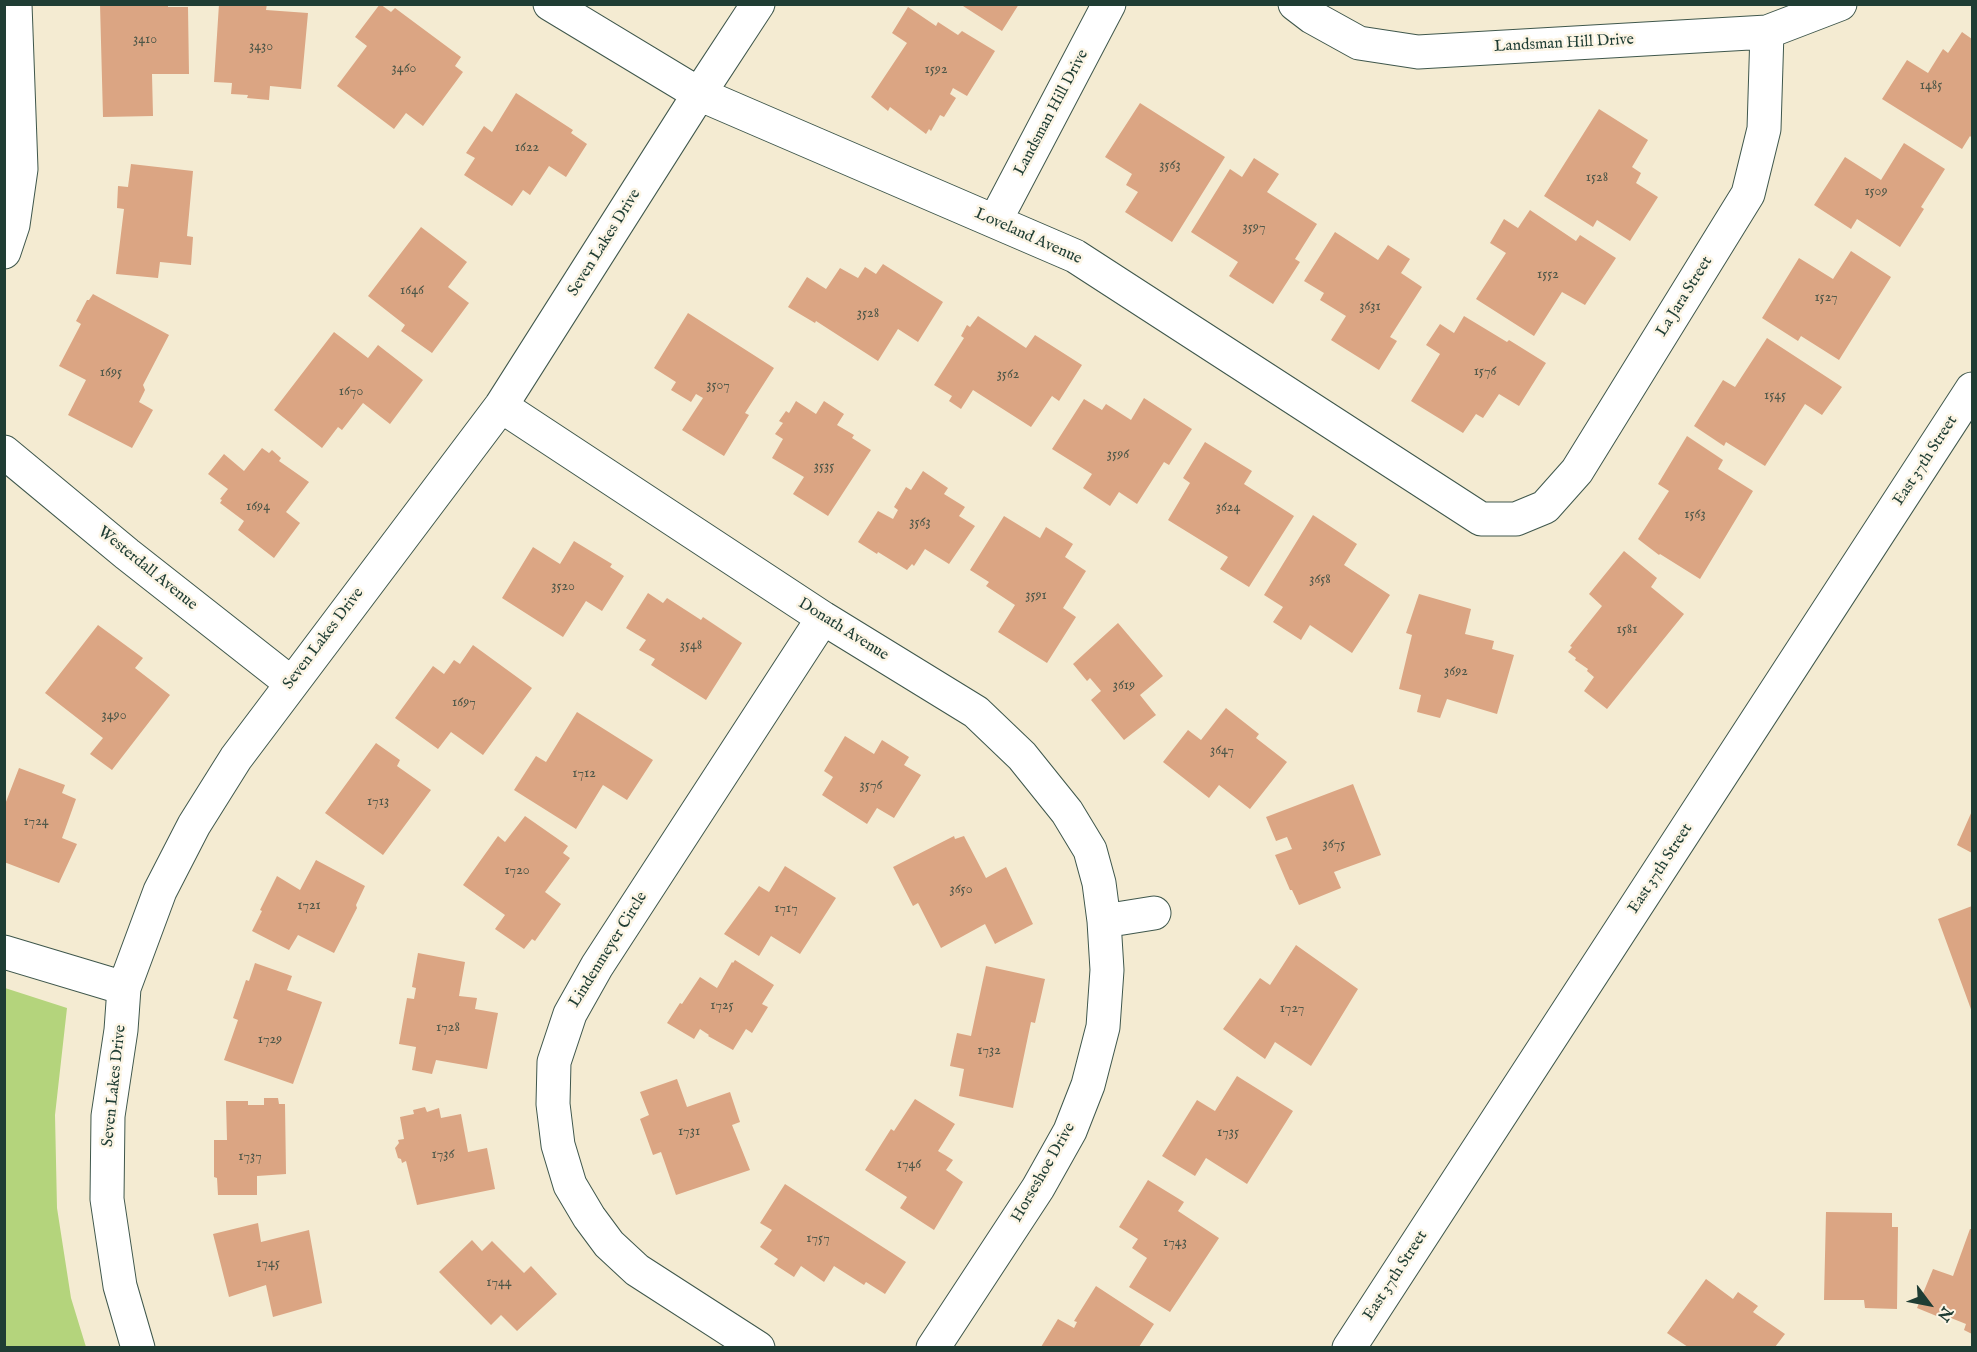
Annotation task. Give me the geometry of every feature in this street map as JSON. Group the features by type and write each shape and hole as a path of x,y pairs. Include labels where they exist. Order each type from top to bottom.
{"street":[{"path":"4,252 13,225 21,169 15,4"},
{"name":"Loveland Avenue","path":"550,4 699,94 1075,256 1482,519 1516,519"},
{"name":"Seven Lakes Drive","path":"138,1347 120,1286 107,1199 108,1116 121,1030 123,988 160,891 194,825 236,758 501,406 699,94 759,4"},
{"name":"Landsman Hill Drive","path":"995,221 1108,4"},
{"name":"Landsman Hill Drive","path":"1295,4 1312,17 1359,43 1418,52 1767,32 1840,4"},
{"name":"La Jara Street","path":"1516,519 1545,507 1576,471 1748,194 1764,129 1767,32"},
{"name":"East 37th Street","path":"1349,1347 1972,390"},
{"name":"Donath Avenue","path":"501,406 823,618 976,712 1022,756 1067,812 1090,850 1099,883 1104,921"},
{"name":"Westerdall Avenue","path":"4,452 127,554 291,683"},
{"name":"Lindenmeyer Circle","path":"758,1347 637,1270 609,1244 589,1217 570,1185 558,1145 553,1104 554,1062 570,1014 597,966 823,618"},
{"path":"1104,921 1154,912"},
{"name":"Horseshoe Drive","path":"933,1347 1038,1188 1070,1131 1088,1085 1103,1027 1107,970 1104,921"},
{"path":"4,952 123,988"}],"green space":[{"path":"5,988 67,1008 55,1115 57,1208 71,1298 86,1347 5,1347"}],"building":[{"path":"100,4 168,4 168,7 188,7 189,74 152,74 153,116 103,117"},
{"path":"219,4 267,4 266,10 308,13 301,89 270,86 269,100 231,94 232,83 214,82"},
{"path":"380,4 391,12 395,8 461,57 455,66 463,72 423,126 406,113 394,129 337,86 367,46 355,37"},
{"path":"965,4 1019,4 1002,31 963,6"},
{"path":"908,7 936,26 938,22 958,35 962,31 995,51 967,96 953,88 950,94 956,98 944,117 940,115 931,131 929,129 926,134 890,107 888,111 871,97 907,43 892,33"},
{"path":"1962,32 1972,39 1972,138 1970,136 1962,149 1882,99 1907,60 1928,73 1943,49 1948,53"},
{"path":"516,93 573,130 571,133 587,144 566,177 549,166 530,195 523,190 512,206 464,175 475,158 466,153 484,126 492,132"},
{"path":"1140,103 1225,157 1172,242 1125,212 1138,192 1126,185 1132,174 1105,157"},
{"path":"1599,109 1648,140 1632,167 1641,173 1636,183 1658,197 1630,241 1597,220 1593,227 1544,196"},
{"path":"1904,143 1945,169 1900,247 1857,219 1851,229 1814,205 1845,157 1881,180"},
{"path":"1254,158 1279,174 1267,192 1317,224 1295,259 1300,262 1273,304 1229,276 1238,262 1191,232 1230,169 1242,177"},
{"path":"131,164 193,171 187,236 193,237 191,265 160,262 158,278 116,274 124,209 117,208 118,186 128,187"},
{"path":"1530,210 1576,241 1580,235 1616,258 1585,305 1562,292 1534,336 1476,299 1506,253 1490,243 1504,219 1518,228"},
{"path":"421,227 467,262 448,287 469,303 432,353 401,331 405,325 368,296"},
{"path":"1335,232 1378,260 1388,245 1410,259 1401,273 1422,287 1390,337 1397,341 1379,370 1331,340 1346,316 1320,300 1324,293 1304,281"},
{"path":"1851,251 1891,277 1839,360 1801,336 1798,341 1762,318 1799,258 1833,279"},
{"path":"883,264 943,302 918,342 898,329 878,361 816,321 815,323 788,307 807,277 826,289 840,268 858,278 865,267 876,274"},
{"path":"93,294 169,335 143,385 145,390 139,402 153,410 132,448 68,415 86,380 59,366 81,324 76,321 87,300"},
{"path":"688,313 774,368 745,413 749,415 724,456 682,430 703,398 696,394 691,402 671,390 676,382 654,368"},
{"path":"978,316 1026,348 1035,335 1082,365 1059,401 1052,396 1031,427 973,390 961,409 949,401 952,396 934,385 964,338 961,336 967,325 970,327"},
{"path":"1464,316 1546,363 1519,406 1499,394 1483,418 1476,414 1463,433 1411,401 1440,354 1426,345 1440,324 1454,333"},
{"path":"334,332 368,358 378,345 423,380 390,424 363,403 342,430 338,427 322,448 274,410"},
{"path":"1767,338 1842,387 1822,415 1805,404 1765,466 1726,442 1724,446 1694,426 1723,380 1735,387"},
{"path":"1144,398 1192,429 1169,465 1164,462 1137,504 1119,492 1110,506 1083,488 1092,474 1052,449 1084,399 1102,410 1106,404 1131,420"},
{"path":"796,401 816,414 824,401 844,414 837,425 854,435 852,438 871,450 828,516 793,494 804,477 772,458 783,439 775,434 783,423 779,421 786,411 789,413"},
{"path":"1687,436 1723,460 1718,469 1753,491 1700,579 1659,555 1638,539 1669,491 1658,484"},
{"path":"1205,442 1252,471 1244,484 1294,516 1249,587 1220,569 1228,557 1168,520 1190,483 1183,478"},
{"path":"262,448 269,453 272,450 281,458 279,461 309,482 286,512 300,523 274,558 238,530 244,521 220,503 222,500 220,499 228,489 208,474 224,454 244,471"},
{"path":"923,471 948,488 944,494 965,507 959,516 975,526 949,564 925,549 914,566 912,564 907,570 858,542 878,511 893,519 898,510 894,507 906,487 911,490"},
{"path":"1313,515 1357,544 1344,565 1390,595 1352,653 1310,625 1301,640 1273,622 1283,607 1264,595"},
{"path":"1004,516 1040,538 1046,527 1073,544 1065,557 1086,571 1063,608 1076,617 1047,663 998,632 1015,605 986,586 989,582 970,570"},
{"path":"574,541 612,564 610,567 624,576 602,611 586,601 563,637 502,598 533,547 560,564"},
{"path":"1624,551 1657,578 1651,587 1684,614 1607,709 1584,691 1594,677 1568,652 1572,647 1570,646 1602,606 1589,594"},
{"path":"648,593 663,603 667,598 701,620 703,617 742,643 706,700 651,665 655,659 639,650 646,640 626,628"},
{"path":"1419,594 1471,609 1465,634 1494,641 1492,649 1514,655 1497,714 1447,699 1440,718 1417,712 1421,695 1399,689 1412,635 1406,633"},
{"path":"1118,623 1163,676 1140,695 1156,715 1124,740 1091,700 1101,691 1090,678 1087,681 1073,664"},
{"path":"98,625 143,658 135,668 170,695 112,770 90,754 103,738 45,693"},
{"path":"473,645 532,688 483,755 451,732 438,749 395,718 433,666 444,674 454,660 460,664"},
{"path":"1226,708 1259,734 1256,738 1287,762 1250,809 1219,785 1209,798 1163,762 1188,730 1201,740"},
{"path":"577,712 653,760 627,800 603,785 576,829 514,790 536,756 546,762"},
{"path":"845,736 874,754 882,740 909,757 904,765 921,775 894,818 877,808 867,824 822,795 833,777 824,771"},
{"path":"376,743 400,760 397,766 431,790 383,855 325,813"},
{"path":"19,768 65,785 62,793 76,799 62,838 77,844 59,883 4,862 4,807"},
{"path":"1353,784 1381,855 1334,872 1341,888 1299,905 1275,855 1292,849 1287,837 1276,841 1266,817"},
{"path":"1972,811 1972,853 1957,845"},
{"path":"525,816 568,846 563,853 570,858 545,892 561,904 535,941 532,939 524,949 495,929 505,915 463,885 498,836 505,842"},
{"path":"954,836 955,839 964,836 986,878 1006,867 1033,924 995,944 985,924 941,948 918,903 913,906 893,867"},
{"path":"316,860 365,886 356,905 357,908 334,953 298,935 289,950 252,931 277,876 300,890"},
{"path":"785,866 836,898 800,954 771,936 759,956 724,934 759,886 769,892"},
{"path":"1972,906 1972,1012 1938,919"},
{"path":"1296,945 1358,989 1311,1066 1275,1042 1265,1059 1223,1029 1260,978 1270,985"},
{"path":"418,953 465,962 459,996 477,998 475,1009 498,1013 487,1069 436,1060 432,1074 412,1070 416,1047 399,1044 407,998 414,999 416,988 412,987"},
{"path":"735,960 774,985 762,1004 768,1007 752,1033 746,1029 733,1050 700,1029 694,1039 667,1023 700,977 717,988"},
{"path":"255,963 292,976 287,990 322,1002 293,1084 224,1060 238,1020 233,1018 246,980 249,981"},
{"path":"986,966 1045,979 1035,1023 1031,1022 1013,1108 959,1096 964,1069 950,1066 957,1033 971,1036"},
{"path":"1237,1076 1293,1111 1247,1184 1206,1158 1195,1176 1162,1156 1197,1100 1215,1111"},
{"path":"677,1079 687,1107 730,1092 740,1122 732,1125 750,1170 676,1195 661,1152 653,1155 640,1119 649,1115 640,1092"},
{"path":"264,1098 278,1098 279,1104 285,1104 286,1174 257,1176 257,1195 218,1195 217,1178 214,1177 214,1140 227,1140 226,1101 248,1101 248,1105 264,1105"},
{"path":"915,1099 955,1124 938,1151 953,1160 946,1170 963,1182 934,1230 900,1208 907,1197 865,1170 891,1129 894,1131"},
{"path":"425,1107 427,1112 439,1108 441,1118 461,1114 468,1152 487,1148 495,1189 417,1205 406,1161 402,1163 395,1148 399,1143 398,1140 404,1139 400,1117 414,1114 413,1110"},
{"path":"1148,1180 1184,1202 1178,1211 1219,1238 1170,1312 1129,1287 1147,1258 1132,1248 1138,1239 1119,1227"},
{"path":"785,1184 906,1262 885,1294 866,1282 864,1285 834,1266 824,1282 801,1266 794,1277 774,1264 778,1259 760,1247 772,1230 760,1223"},
{"path":"1826,1212 1892,1213 1892,1227 1898,1227 1897,1309 1865,1308 1864,1300 1824,1300"},
{"path":"258,1223 261,1242 309,1230 322,1303 273,1317 266,1285 229,1297 213,1234"},
{"path":"1970,1229 1972,1229 1972,1334 1964,1330 1966,1324 1917,1308 1933,1269 1953,1276"},
{"path":"472,1240 482,1251 492,1241 524,1273 531,1266 557,1294 517,1331 501,1315 491,1325 439,1272"},
{"path":"1706,1279 1733,1299 1738,1292 1758,1306 1753,1312 1785,1334 1775,1347 1688,1347 1667,1333"},
{"path":"1096,1286 1154,1324 1139,1347 1041,1347 1058,1319 1074,1328 1077,1322 1074,1321"}]}
